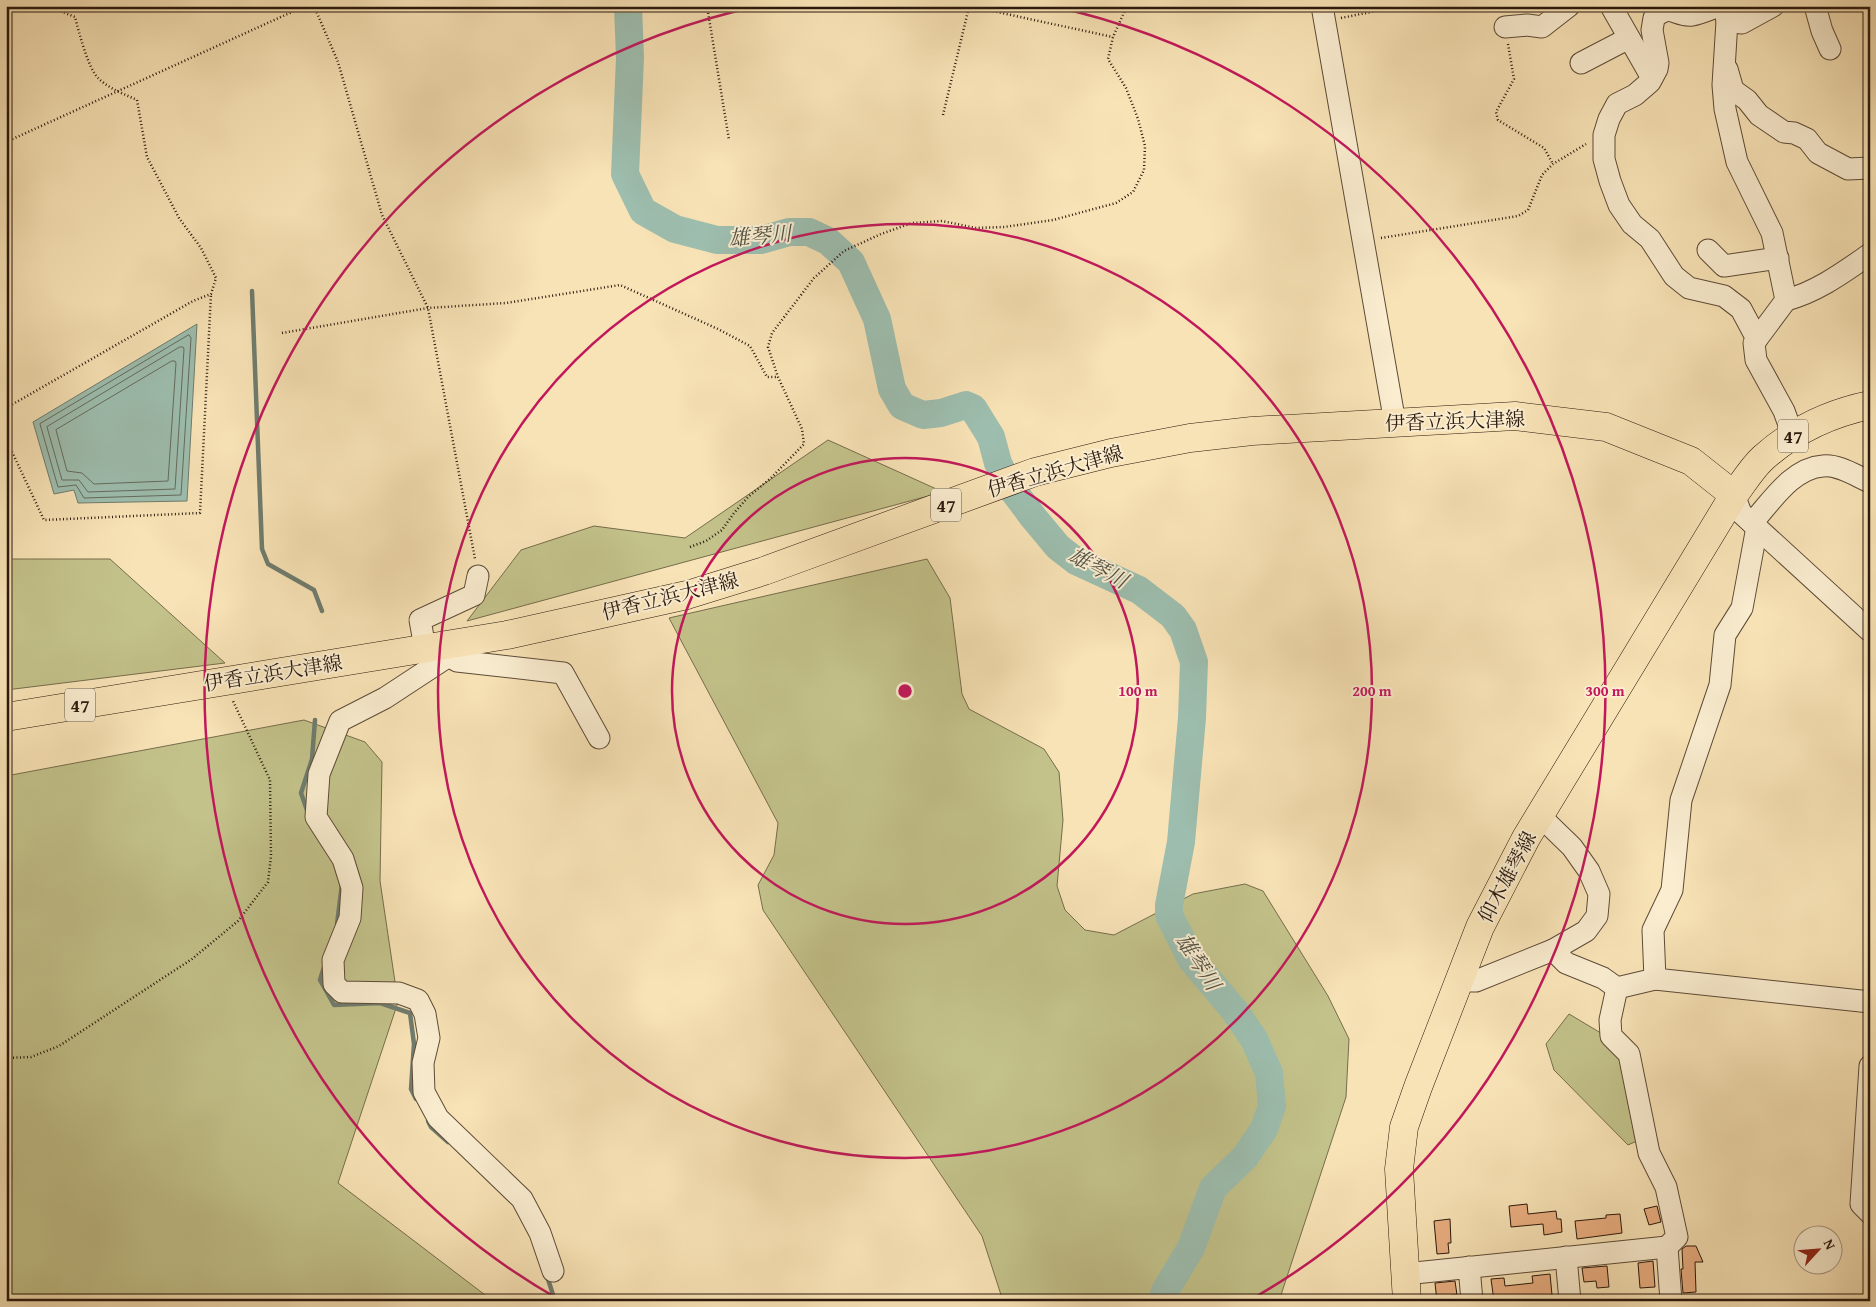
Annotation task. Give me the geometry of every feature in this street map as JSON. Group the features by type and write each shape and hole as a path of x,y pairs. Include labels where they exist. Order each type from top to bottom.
{"main road":[{"name":"47","path":"1734,495 1762,459 1799,431 1846,410 1870,404"},
{"name":"伊香立浜大津線","path":"6,717 436,650 687,595 764,571 1035,472 1111,453 1190,438 1243,432 1515,416 1606,427 1691,461 1734,495"},
{"name":"仰木雄琴線","path":"1407,1301 1399,1169 1404,1127 1480,927 1540,816 1734,495"}],"street":[{"path":"1505,27 1527,25 1542,27 1570,6"},
{"path":"1611,6 1652,78"},
{"path":"1757,339 1741,309 1724,296 1689,288 1674,276 1650,239 1632,224 1619,205 1606,166 1604,159 1604,135 1617,104 1635,95 1652,78 1658,63 1652,30 1654,18 1661,11 1670,9 1690,15 1722,15 1742,23 1774,6"},
{"path":"1816,6 1822,31 1830,49"},
{"path":"1324,14 1395,423"},
{"path":"1722,15 1725,59 1723,85 1725,109 1738,162 1772,233 1786,300"},
{"path":"1581,63 1629,38"},
{"path":"1725,59 1733,90 1748,100 1759,115 1784,132 1794,133 1807,140 1818,153 1848,169 1870,168"},
{"path":"1708,250 1724,266 1778,258"},
{"path":"1793,436 1784,411 1756,360 1754,343 1786,300 1800,296 1845,272 1870,254"},
{"path":"1655,979 1653,930 1672,890 1681,800 1720,685 1724,635 1742,608 1755,525 1794,476 1810,468 1824,465 1845,471 1870,482"},
{"path":"1734,495 1741,513 1870,631"},
{"path":"478,576 474,595 420,620 436,650 457,661 562,673 599,738"},
{"path":"436,650 385,698 340,721 319,774 316,817 343,859 352,888 350,918 333,960 334,984 342,992 399,993 418,1000 425,1014 428,1038 423,1063 424,1092 438,1118 522,1199 540,1233 553,1270"},
{"path":"1459,981 1476,982 1553,950 1586,931 1597,916 1599,894 1589,871 1572,847 1540,816"},
{"path":"1553,950 1566,963 1603,978 1617,988 1655,979 1870,1002"},
{"path":"1405,1274 1667,1247 1676,1237 1666,1187 1650,1153 1629,1054 1611,1036 1610,1020 1617,988"},
{"path":"1870,1066 1861,1204 1870,1213"},
{"path":"1667,1247 1671,1301"},
{"path":"1566,1257 1570,1301"},
{"path":"1469,1267 1472,1301"}],"path":[{"path":"6,439 44,520 200,513 211,294 216,278 201,248 179,218 147,156 137,100 117,91 98,78 83,47 75,17 48,6"},
{"path":"6,142 305,6"},
{"path":"314,6 338,62 382,216 428,308 478,576"},
{"path":"708,6 729,140"},
{"path":"943,115 969,6 1113,37"},
{"path":"690,547 706,541 722,530 748,497 772,478 804,444 802,429 778,377 768,346 772,334 814,278 844,251 881,234 912,223 942,221 976,228 1004,227 1053,220 1116,203 1133,192 1144,170 1145,146 1138,119 1126,88 1108,59 1113,37 1126,6"},
{"path":"1324,14 1400,6"},
{"path":"1514,79 1496,112 1498,120 1544,148 1554,164"},
{"path":"1363,241 1518,216 1528,210 1542,175 1554,164 1595,139 1607,128"},
{"path":"282,334 428,308 506,303 620,285 718,329 750,346 767,377 778,377"},
{"path":"6,408 193,301 211,294"},
{"path":"6,1058 31,1057 59,1046 192,959 238,920 268,882 271,856 270,780 260,755 224,682"}],"shaded area":[{"path":"828,440 943,492 467,621 521,550 594,526 685,538"},
{"path":"6,559 110,559 225,663 6,690"},
{"path":"927,559 950,598 962,694 969,709 1044,749 1059,772 1063,820 1057,886 1065,910 1085,930 1114,935 1193,894 1245,884 1263,891 1328,996 1349,1039 1346,1097 1279,1301 1003,1301 982,1236 763,910 758,885 774,855 778,823 669,618"},
{"path":"304,720 365,742 382,762 380,881 398,1002 338,1183 493,1301 6,1301 6,1185 12,1178 12,1162 6,1157 6,776"},
{"path":"1569,1014 1626,1048 1637,1141 1628,1145 1554,1070 1546,1044"}],"water":[{"path":"197,324 187,501 78,503 74,490 54,494 33,422"}],"building":[{"path":"1527,1204 1528,1214 1556,1211 1557,1219 1561,1219 1562,1232 1544,1235 1543,1224 1511,1227 1509,1206"},
{"path":"1657,1206 1661,1222 1649,1225 1644,1209"},
{"path":"1620,1214 1622,1233 1577,1239 1575,1221 1606,1218 1606,1215"},
{"path":"1450,1219 1451,1243 1448,1243 1449,1253 1437,1254 1434,1221"},
{"path":"1686,1246 1696,1246 1703,1262 1695,1262 1696,1292 1683,1293 1682,1249"},
{"path":"1653,1261 1655,1287 1640,1288 1638,1263"},
{"path":"1607,1266 1609,1287 1597,1288 1596,1281 1584,1282 1582,1268"},
{"path":"1550,1274 1552,1295 1494,1301 1491,1279 1504,1278 1505,1286 1533,1283 1532,1276"},
{"path":"1455,1281 1457,1295 1451,1295 1451,1301 1437,1301 1435,1283"}],"waterway":[{"name":"雄琴川","path":"628,6 630,58 625,174 643,211 675,229 717,240 761,240 789,232 809,232 828,241 851,262 877,319 892,389 902,406 923,415 941,413 966,405 973,408 991,437 998,463 1009,485 1058,547 1076,561 1139,590 1173,616 1183,630 1194,662 1192,718 1181,842 1169,905 1169,915 1191,959 1234,1010 1254,1039 1269,1073 1272,1106 1264,1129 1245,1157 1213,1188 1191,1248 1165,1291 1162,1301"},
{"path":"252,291 262,549 268,564 314,590 322,611"},
{"path":"308,813 301,793 312,759 315,720"},
{"path":"337,924 342,884"},
{"path":"324,967 320,980 334,1005 380,1003 410,1013 414,1044 411,1089 416,1099"},
{"path":"428,1121 431,1127 448,1142"},
{"path":"547,1276 555,1301"}]}
